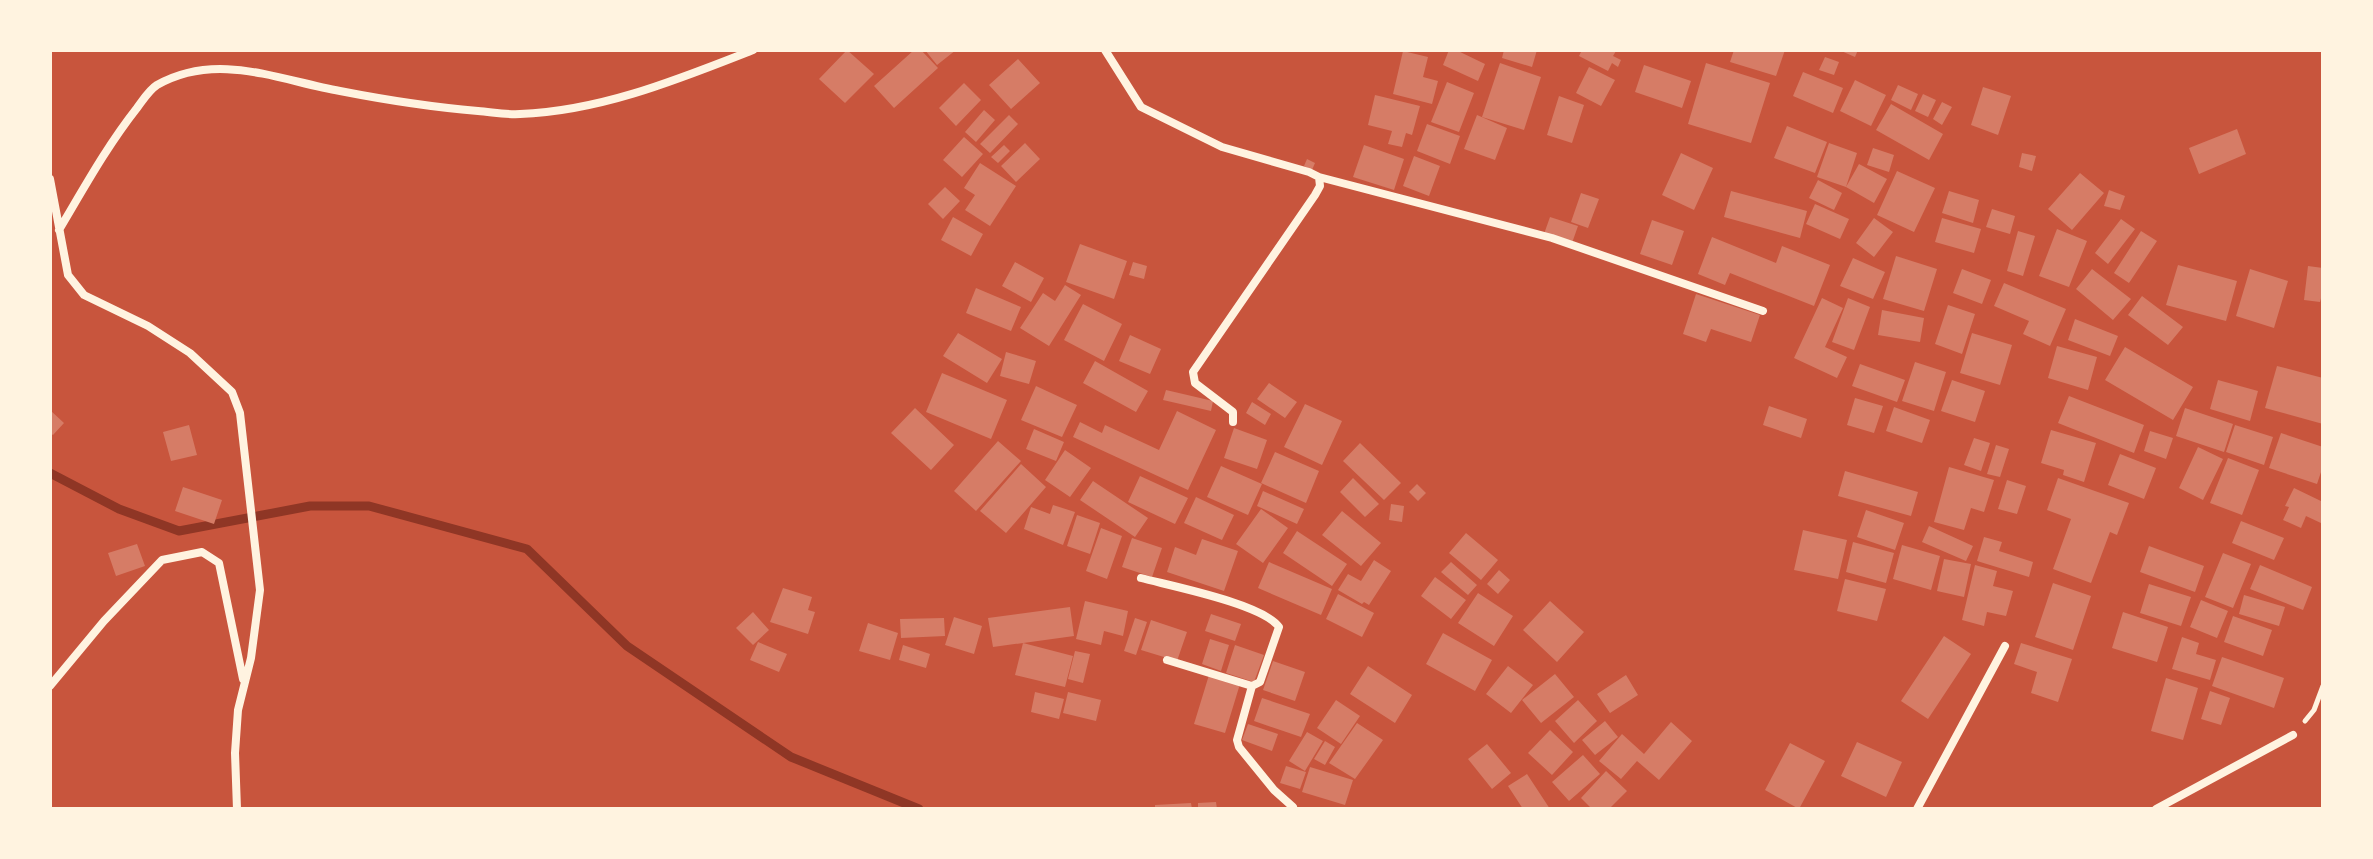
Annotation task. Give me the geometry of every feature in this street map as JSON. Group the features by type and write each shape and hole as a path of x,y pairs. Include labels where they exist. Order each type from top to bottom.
{"street":[{"path":"59,230 111,141 153,87 179,75 203,70 244,70 336,91 420,105 520,114 600,104 753,50"},
{"path":"1105,50 1141,107 1222,147 1319,177 1552,238 1763,311"},
{"path":"1233,422 1233,412 1195,383 1193,372 1315,195 1320,186 1319,177"},
{"path":"50,179 68,275 84,295 148,326 190,353 232,392 240,413 260,590 251,658 238,710 237,809"},
{"path":"50,686 104,621 162,560 202,552 219,563 244,684"},
{"path":"1141,578 1216,597 1273,618 1279,627 1260,682 1252,686 1167,660"},
{"path":"1917,809 2005,646"},
{"path":"1252,686 1237,740 1239,747 1274,790 1295,808"},
{"path":"2156,809 2293,735"}],"path":[{"path":"2293,735 2314,710 2323,686"}],"building":[{"path":"847,50 874,74 845,103 819,79"},
{"path":"914,50 921,50 938,68 894,108 874,86"},
{"path":"925,50 956,50 937,65"},
{"path":"1449,50 1456,50 1485,64 1478,81 1443,65"},
{"path":"1504,50 1537,50 1532,67 1502,58"},
{"path":"1582,50 1613,50 1616,51 1613,56 1621,60 1618,67 1612,63 1608,71 1579,56"},
{"path":"1734,50 1785,50 1776,76 1730,62"},
{"path":"1839,50 1858,50 1855,57"},
{"path":"1403,51 1428,57 1423,77 1438,81 1432,104 1393,94"},
{"path":"1825,57 1839,62 1834,75 1819,70"},
{"path":"1018,59 1040,83 1011,109 989,85"},
{"path":"1500,63 1541,77 1524,130 1482,117"},
{"path":"1706,63 1770,83 1751,143 1688,124"},
{"path":"1644,65 1691,81 1682,108 1635,92"},
{"path":"1589,67 1615,80 1601,106 1576,93"},
{"path":"1803,72 1843,88 1833,113 1793,96"},
{"path":"1855,80 1886,95 1871,126 1840,111"},
{"path":"1447,82 1474,93 1459,132 1431,122"},
{"path":"964,83 981,100 956,126 939,108"},
{"path":"1898,85 1918,94 1911,110 1891,100"},
{"path":"1983,87 2011,96 1998,135 1971,125"},
{"path":"1923,94 1936,100 1928,117 1915,111"},
{"path":"1375,95 1420,106 1412,135 1406,133 1402,147 1388,144 1392,131 1368,125"},
{"path":"1559,96 1584,105 1572,143 1547,135"},
{"path":"1942,102 1952,107 1942,125 1933,119"},
{"path":"1891,104 1943,134 1929,160 1876,130"},
{"path":"984,110 995,120 976,142 965,132"},
{"path":"1009,115 1018,124 990,153 980,144"},
{"path":"1477,115 1507,128 1495,160 1464,149"},
{"path":"1427,124 1460,136 1450,164 1417,151"},
{"path":"1787,126 1827,142 1815,173 1774,158"},
{"path":"2237,129 2246,154 2199,174 2189,148"},
{"path":"964,137 983,154 962,177 943,160"},
{"path":"1025,143 1040,159 1016,182 1001,166"},
{"path":"1829,143 1857,153 1846,187 1817,177"},
{"path":"1004,145 1010,151 998,163 991,157"},
{"path":"1364,145 1404,159 1394,190 1353,177"},
{"path":"1873,148 1894,155 1889,172 1867,165"},
{"path":"1681,153 1713,168 1694,210 1662,195"},
{"path":"2022,153 2036,156 2032,171 2019,167"},
{"path":"1414,156 1440,166 1429,196 1403,186"},
{"path":"1307,159 1315,163 1312,170 1304,166"},
{"path":"980,163 1016,186 990,226 965,210 975,195 964,188"},
{"path":"1859,164 1887,179 1874,203 1846,187"},
{"path":"1897,171 1935,188 1914,232 1877,215"},
{"path":"2080,173 2104,193 2072,230 2048,209"},
{"path":"1818,180 1842,193 1834,210 1809,198"},
{"path":"945,187 960,201 943,219 928,204"},
{"path":"2109,190 2125,196 2120,210 2104,206"},
{"path":"1731,191 1807,211 1800,238 1724,217"},
{"path":"1949,191 1979,200 1973,223 1942,213"},
{"path":"1581,193 1599,199 1588,228 1571,222"},
{"path":"1815,204 1849,219 1840,239 1806,224"},
{"path":"1992,209 2015,216 2010,234 1986,227"},
{"path":"953,217 983,234 971,256 941,240"},
{"path":"1550,217 1578,226 1572,243 1544,234"},
{"path":"1874,218 1893,232 1874,257 1856,243"},
{"path":"1942,218 1981,229 1974,253 1935,242"},
{"path":"2121,219 2135,229 2108,264 2095,253"},
{"path":"1652,220 1684,231 1672,265 1640,254"},
{"path":"2057,229 2087,241 2069,287 2039,276"},
{"path":"2018,231 2035,236 2023,276 2007,271"},
{"path":"2141,231 2157,241 2129,283 2114,273"},
{"path":"1712,237 1776,263 1782,246 1830,265 1814,306 1730,273 1725,285 1698,274"},
{"path":"1080,244 1127,261 1114,299 1066,282"},
{"path":"1896,256 1937,269 1924,311 1883,299"},
{"path":"1853,258 1885,272 1873,299 1840,286"},
{"path":"1015,262 1044,278 1031,302 1002,286"},
{"path":"1133,262 1147,266 1144,279 1129,275"},
{"path":"2178,265 2237,281 2226,321 2166,305"},
{"path":"2308,266 2323,268 2320,302 2304,300"},
{"path":"1962,269 1991,280 1982,304 1953,293"},
{"path":"2092,269 2131,299 2113,320 2076,289"},
{"path":"2250,269 2288,281 2274,328 2236,316"},
{"path":"2004,283 2066,309 2050,346 2023,334 2029,321 1994,306"},
{"path":"1065,285 1081,295 1049,346 1020,328 1043,293 1055,301"},
{"path":"976,288 1021,307 1011,331 966,313"},
{"path":"1696,294 1760,315 1751,342 1711,329 1706,342 1683,334"},
{"path":"2142,296 2183,327 2168,345 2128,315"},
{"path":"1822,298 1843,308 1825,347 1847,357 1837,378 1794,358"},
{"path":"1848,298 1870,307 1854,350 1832,342"},
{"path":"1083,304 1122,324 1104,361 1064,340"},
{"path":"1948,305 1975,314 1962,354 1935,344"},
{"path":"1882,310 1924,318 1920,342 1878,335"},
{"path":"2075,319 2118,336 2110,356 2068,340"},
{"path":"958,333 1002,359 987,383 943,356"},
{"path":"1972,333 2012,345 2000,385 1960,373"},
{"path":"1130,335 1161,349 1150,374 1119,361"},
{"path":"2057,346 2097,357 2088,390 2048,378"},
{"path":"2125,347 2193,387 2173,420 2105,380"},
{"path":"1006,352 1036,361 1029,384 1000,376"},
{"path":"1095,361 1148,391 1136,412 1083,383"},
{"path":"1915,362 1946,372 1934,411 1902,401"},
{"path":"1860,364 1905,380 1897,402 1852,386"},
{"path":"2277,366 2323,378 2323,424 2265,408"},
{"path":"942,373 1007,400 991,439 926,412"},
{"path":"1952,380 1985,391 1975,422 1941,411"},
{"path":"2218,380 2258,391 2250,421 2210,409"},
{"path":"1269,383 1297,402 1285,418 1257,399"},
{"path":"1036,386 1077,405 1062,437 1021,420"},
{"path":"1166,390 1213,401 1211,411 1163,400"},
{"path":"2069,396 2144,425 2134,453 2058,423"},
{"path":"1855,398 1883,406 1874,433 1847,425"},
{"path":"1252,402 1271,414 1265,425 1246,413"},
{"path":"1305,404 1342,421 1322,465 1284,447"},
{"path":"1769,406 1807,419 1801,438 1763,425"},
{"path":"1894,407 1930,420 1922,443 1886,431"},
{"path":"915,408 954,445 931,470 891,433"},
{"path":"2185,408 2233,424 2224,452 2176,436"},
{"path":"50,410 64,423 53,435 50,433"},
{"path":"1177,411 1216,430 1188,490 1073,437 1080,422 1102,433 1105,425 1159,450"},
{"path":"189,425 197,455 171,461 163,432"},
{"path":"2235,425 2273,437 2264,465 2226,452"},
{"path":"1234,428 1267,440 1257,469 1224,458"},
{"path":"1034,429 1064,442 1056,461 1026,449"},
{"path":"2051,430 2096,443 2084,482 2063,475 2064,470 2041,463"},
{"path":"2150,431 2173,438 2166,459 2144,451"},
{"path":"2281,433 2323,447 2323,466 2317,484 2269,468"},
{"path":"1974,438 1990,443 1981,471 1964,465"},
{"path":"998,441 1021,461 976,511 954,491"},
{"path":"1360,443 1401,483 1384,500 1343,461"},
{"path":"1996,445 2009,449 2000,477 1987,474"},
{"path":"2198,447 2223,459 2203,500 2179,488"},
{"path":"1065,450 1091,468 1070,497 1045,480"},
{"path":"1275,452 1319,471 1306,503 1261,483"},
{"path":"2120,454 2156,468 2144,499 2108,485"},
{"path":"2228,458 2259,470 2242,515 2210,503"},
{"path":"1021,464 1046,487 1006,533 980,511"},
{"path":"1221,466 1262,484 1248,515 1207,497"},
{"path":"1949,467 1994,480 1984,512 1971,508 1964,530 1934,522"},
{"path":"1845,471 1918,492 1911,516 1838,496"},
{"path":"1140,476 1188,498 1175,524 1128,502"},
{"path":"1353,478 1379,504 1365,517 1340,492"},
{"path":"2058,478 2129,503 2117,535 2110,532 2091,583 2053,569 2071,519 2047,510"},
{"path":"2007,480 2026,486 2017,514 1998,509"},
{"path":"1093,481 1148,518 1135,537 1080,500"},
{"path":"1417,484 1426,493 1418,501 1409,492"},
{"path":"183,487 222,500 214,524 175,511"},
{"path":"2294,488 2323,502 2323,524 2306,516 2301,528 2283,520 2289,507 2285,506"},
{"path":"1263,491 1304,509 1297,524 1257,506"},
{"path":"1196,497 1234,515 1222,540 1184,523"},
{"path":"1391,504 1404,506 1402,522 1389,520"},
{"path":"1053,505 1075,512 1063,545 1024,529 1031,507 1050,514"},
{"path":"1261,509 1288,528 1263,563 1236,544"},
{"path":"1866,510 1904,523 1895,550 1857,537"},
{"path":"1342,511 1381,543 1361,566 1322,535"},
{"path":"1077,515 1100,523 1090,554 1067,546"},
{"path":"2241,521 2284,538 2274,560 2232,543"},
{"path":"1929,526 1973,546 1966,561 1922,542"},
{"path":"1101,528 1122,536 1107,579 1086,571"},
{"path":"1803,530 1847,540 1838,579 1794,570"},
{"path":"1297,531 1347,564 1332,586 1283,553"},
{"path":"1466,533 1498,560 1481,580 1449,553"},
{"path":"1984,537 2002,542 1999,551 2033,562 2029,577 1977,561"},
{"path":"1132,538 1162,548 1152,577 1122,567"},
{"path":"1202,539 1238,551 1224,591 1167,572 1175,547 1196,555"},
{"path":"1853,542 1894,553 1886,583 1846,572"},
{"path":"137,544 145,566 116,576 108,553"},
{"path":"1902,545 1940,556 1931,590 1893,579"},
{"path":"2149,546 2204,566 2195,592 2140,572"},
{"path":"2223,553 2251,564 2233,608 2205,597"},
{"path":"1944,559 1971,564 1964,597 1937,591"},
{"path":"1374,560 1391,571 1369,605 1338,590 1348,574 1361,581"},
{"path":"1269,562 1332,589 1321,615 1258,588"},
{"path":"1451,562 1477,585 1468,595 1441,572"},
{"path":"1975,565 1997,571 1993,586 2013,591 2006,616 1987,612 1984,626 1962,620"},
{"path":"2260,565 2312,587 2303,610 2250,589"},
{"path":"1499,570 1510,580 1498,594 1487,584"},
{"path":"1435,577 1466,600 1451,619 1421,596"},
{"path":"1845,579 1886,589 1877,621 1837,611"},
{"path":"2053,583 2091,596 2073,650 2035,637"},
{"path":"2149,584 2191,597 2181,626 2140,613"},
{"path":"783,588 812,597 808,610 815,612 808,634 770,622"},
{"path":"1478,593 1513,616 1494,646 1458,623"},
{"path":"1338,594 1374,613 1362,637 1326,619"},
{"path":"2244,595 2285,607 2279,626 2239,614"},
{"path":"2201,600 2228,611 2217,638 2190,627"},
{"path":"1085,601 1128,611 1123,636 1104,631 1101,645 1076,639"},
{"path":"1550,601 1584,632 1557,662 1523,630"},
{"path":"1070,607 1074,636 993,647 988,618"},
{"path":"753,612 769,630 753,645 736,628"},
{"path":"2123,612 2168,627 2157,662 2112,648"},
{"path":"1211,614 1241,624 1235,641 1205,631"},
{"path":"2233,616 2272,630 2263,656 2224,642"},
{"path":"954,617 982,626 974,654 945,645"},
{"path":"944,618 945,636 901,638 900,619"},
{"path":"1135,618 1147,622 1136,655 1124,651"},
{"path":"1151,620 1187,632 1177,661 1141,650"},
{"path":"868,623 898,633 890,660 859,651"},
{"path":"1443,633 1492,660 1475,691 1426,664"},
{"path":"1944,636 1971,654 1928,719 1901,701"},
{"path":"2182,637 2199,643 2196,654 2216,660 2210,680 2172,669"},
{"path":"1210,639 1229,645 1221,671 1202,664"},
{"path":"758,642 787,654 779,672 750,660"},
{"path":"1023,643 1073,656 1065,687 1015,675"},
{"path":"2021,643 2072,659 2058,702 2031,693 2037,672 2014,664"},
{"path":"903,645 930,654 926,668 899,660"},
{"path":"1235,645 1264,655 1254,682 1226,673"},
{"path":"1075,651 1090,654 1083,683 1068,679"},
{"path":"2222,657 2284,678 2274,708 2212,686"},
{"path":"1273,661 1305,672 1295,701 1263,690"},
{"path":"1368,666 1412,695 1395,723 1350,694"},
{"path":"1508,666 1533,685 1511,713 1486,694"},
{"path":"1555,674 1574,697 1541,723 1522,700"},
{"path":"1209,675 1240,684 1225,733 1194,724"},
{"path":"1626,675 1638,695 1610,713 1597,694"},
{"path":"2166,678 2198,688 2183,740 2151,731"},
{"path":"2210,691 2230,698 2221,725 2201,719"},
{"path":"1035,692 1064,699 1059,719 1031,712"},
{"path":"1068,692 1101,700 1096,721 1063,713"},
{"path":"1262,698 1310,714 1301,737 1254,721"},
{"path":"1336,700 1360,716 1341,744 1317,728"},
{"path":"1578,700 1597,721 1574,743 1555,721"},
{"path":"1605,721 1618,737 1595,755 1582,740"},
{"path":"1671,722 1692,741 1659,780 1637,761 1621,779 1599,761 1622,734 1644,754"},
{"path":"1357,723 1383,740 1355,779 1329,763"},
{"path":"1248,724 1278,734 1272,751 1242,740"},
{"path":"1550,730 1573,752 1552,775 1528,753"},
{"path":"1307,732 1323,741 1305,771 1289,761"},
{"path":"1325,741 1335,747 1325,765 1314,759"},
{"path":"1857,742 1902,762 1886,797 1841,776"},
{"path":"1790,743 1825,761 1799,809 1765,790"},
{"path":"1487,744 1511,773 1492,789 1468,759"},
{"path":"1583,755 1600,774 1569,801 1552,782"},
{"path":"1286,766 1306,772 1300,789 1280,783"},
{"path":"1310,767 1353,780 1345,805 1302,792"},
{"path":"1606,771 1627,791 1609,809 1592,809 1581,798"},
{"path":"1527,774 1550,809 1523,809 1508,786"},
{"path":"1216,802 1217,809 1198,809 1198,803"},
{"path":"1191,803 1192,809 1155,809 1155,805"}],"waterway":[{"path":"50,473 119,509 179,531 310,506 369,506 527,549 627,646 791,757 919,809"}]}
